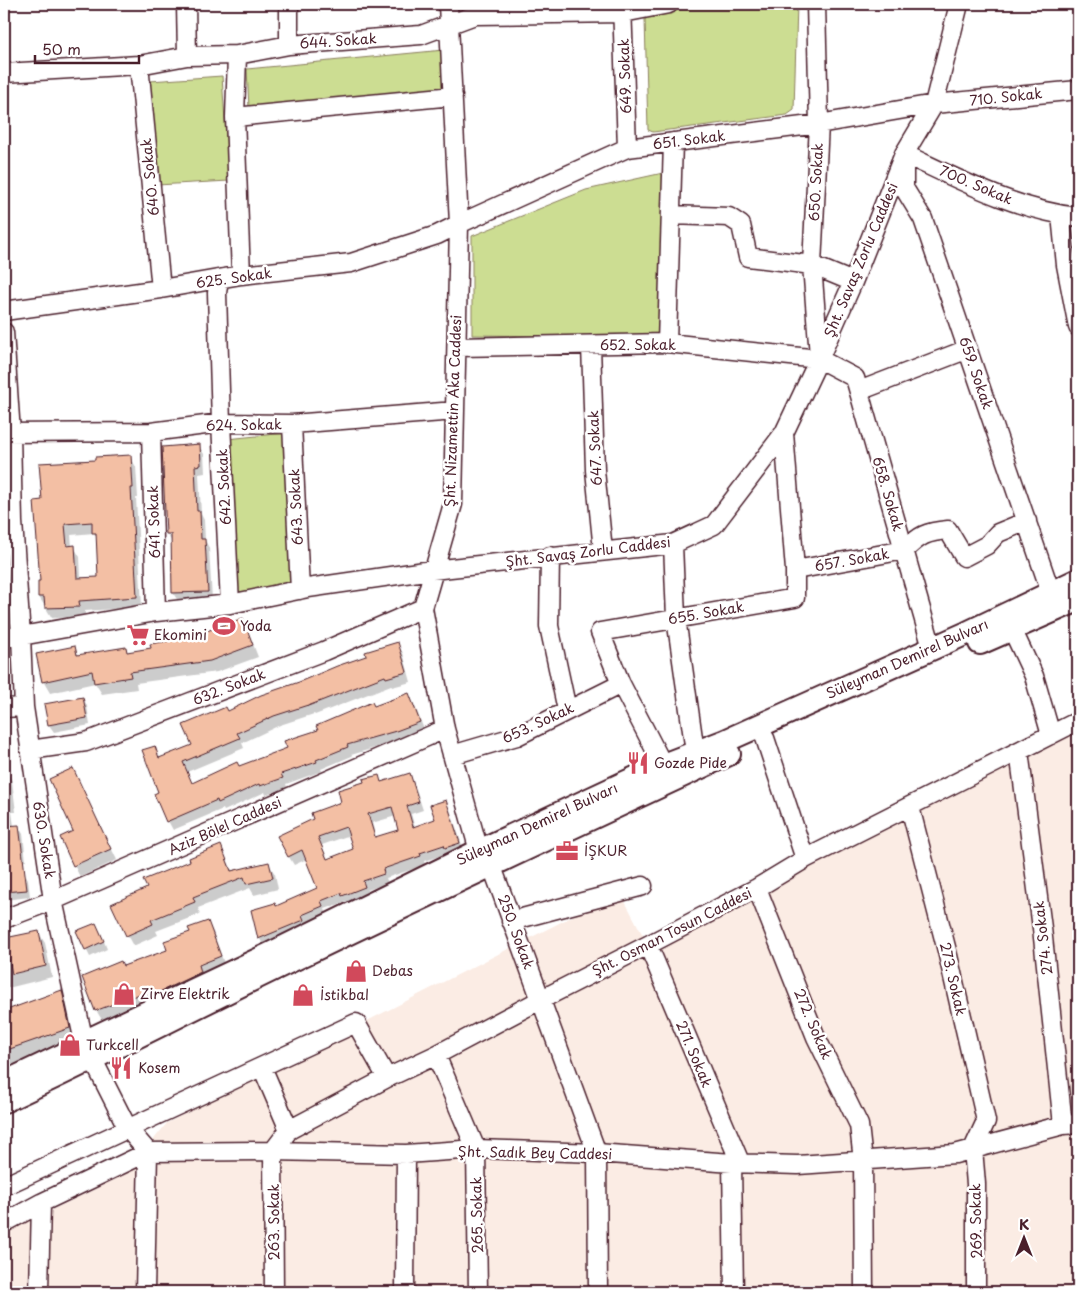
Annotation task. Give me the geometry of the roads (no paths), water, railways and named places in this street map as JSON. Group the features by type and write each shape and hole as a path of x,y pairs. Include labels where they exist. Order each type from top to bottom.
{"main road":[{"name":"Süleyman Demirel Bulvarı","path":"485,858 663,765 734,737 1078,580"},
{"name":"Süleyman Demirel Bulvarı","path":"4,1101 89,1051 259,959 485,858 765,738 1078,600"},
{"name":"Süleyman Demirel Bulvarı","path":"4,1084 63,1055 89,1051"}],"street":[{"path":"186,4 187,56"},
{"path":"289,4 289,45"},
{"name":"Şht. Nizamettin Aka Caddesi","path":"448,4 459,224 453,504 432,570 423,608 445,730 485,858"},
{"name":"644. Sokak","path":"4,73 138,65 187,56 237,55 289,45 421,35 475,15 669,4"},
{"name":"650. Sokak","path":"816,4 819,124 812,265 819,359"},
{"name":"Şht. Savaş Zorlu Caddesi","path":"4,637 21,636 156,612 230,604 300,590 432,570 672,544 714,524 784,433 819,359 853,282 904,154 934,104 959,4"},
{"name":"649. Sokak","path":"622,8 627,148"},
{"path":"237,55 234,117 241,275"},
{"name":"640. Sokak","path":"138,65 160,289"},
{"name":"710. Sokak","path":"934,104 1078,90"},
{"path":"234,117 453,96"},
{"name":"651. Sokak","path":"459,224 627,148 819,124 934,104"},
{"path":"667,343 673,142"},
{"name":"700. Sokak","path":"904,154 1002,199 1060,215 1078,217"},
{"name":"659. Sokak","path":"904,154 904,188 923,219 1051,593"},
{"path":"1060,215 1066,265 1078,327"},
{"path":"671,216 729,217 741,225 748,257 812,265 853,282"},
{"name":"625. Sokak","path":"4,311 160,289 241,275 351,263 437,235 459,224"},
{"name":"642. Sokak","path":"219,279 217,293 220,423 230,604"},
{"name":"630. Sokak","path":"4,332 8,433 8,522 21,636 24,707 54,900 89,1051 128,1129 148,1152"},
{"name":"652. Sokak","path":"457,347 667,343 819,359"},
{"name":"647. Sokak","path":"591,344 595,470 603,551"},
{"path":"859,391 968,349"},
{"name":"658. Sokak","path":"819,359 855,378 932,648"},
{"name":"624. Sokak","path":"8,433 151,432 220,423 292,424 455,411"},
{"name":"643. Sokak","path":"292,424 300,590"},
{"name":"641. Sokak","path":"151,432 156,612"},
{"name":"655. Sokak","path":"663,765 621,684 600,632 795,598 795,570 784,433"},
{"name":"657. Sokak","path":"795,570 905,550 918,537 934,531 948,530 964,557 987,545 998,533 1027,522"},
{"path":"672,544 676,618 695,752"},
{"path":"550,556 549,626 567,710"},
{"name":"632. Sokak","path":"30,750 86,742 324,651 423,608"},
{"path":"1012,629 1034,676 1051,735"},
{"name":"653. Sokak","path":"452,755 517,736 621,684"},
{"path":"4,708 24,707"},
{"name":"Şht. Osman Tosun Caddesi","path":"273,1151 289,1130 757,888 805,858 910,807 1078,721"},
{"name":"Aziz Bölel Caddesi","path":"4,919 54,900 445,730"},
{"path":"765,738 805,858"},
{"name":"274. Sokak","path":"1019,751 1042,928 1071,1124"},
{"name":"273. Sokak","path":"910,807 947,951 986,1121 973,1149"},
{"name":"250. Sokak","path":"485,858 511,921 597,1152"},
{"path":"511,921 643,886"},
{"name":"272. Sokak","path":"757,888 816,1037 859,1126 863,1161 864,1292"},
{"name":"271. Sokak","path":"648,945 736,1162"},
{"path":"4,1186 356,1023 387,1078"},
{"name":"265. Sokak","path":"436,1055 476,1149 478,1292"},
{"path":"262,1067 289,1130"},
{"name":"Şht. Sadık Bey Caddesi","path":"4,1223 41,1203 148,1152 273,1151 406,1154 476,1149 597,1152 798,1165 955,1154 1071,1124"},
{"name":"269. Sokak","path":"973,1149 976,1184 976,1292"},
{"name":"263. Sokak","path":"273,1151 274,1292"},
{"path":"145,1292 148,1152"},
{"path":"597,1152 598,1292"},
{"path":"405,1292 406,1154"},
{"path":"734,1292 736,1162"},
{"path":"40,1292 41,1203"}],"place":[{"name":"Yoda","path":"224,626"},
{"name":"Ekomini","path":"138,635"},
{"name":"Gozde Pide","path":"638,763"},
{"name":"İŞKUR","path":"567,851"},
{"name":"Debas","path":"356,971"},
{"name":"Zirve Elektrik","path":"124,994"},
{"name":"İstikbal","path":"303,995"},
{"name":"Turkcell","path":"70,1045"},
{"name":"Kosem","path":"121,1068"}]}
